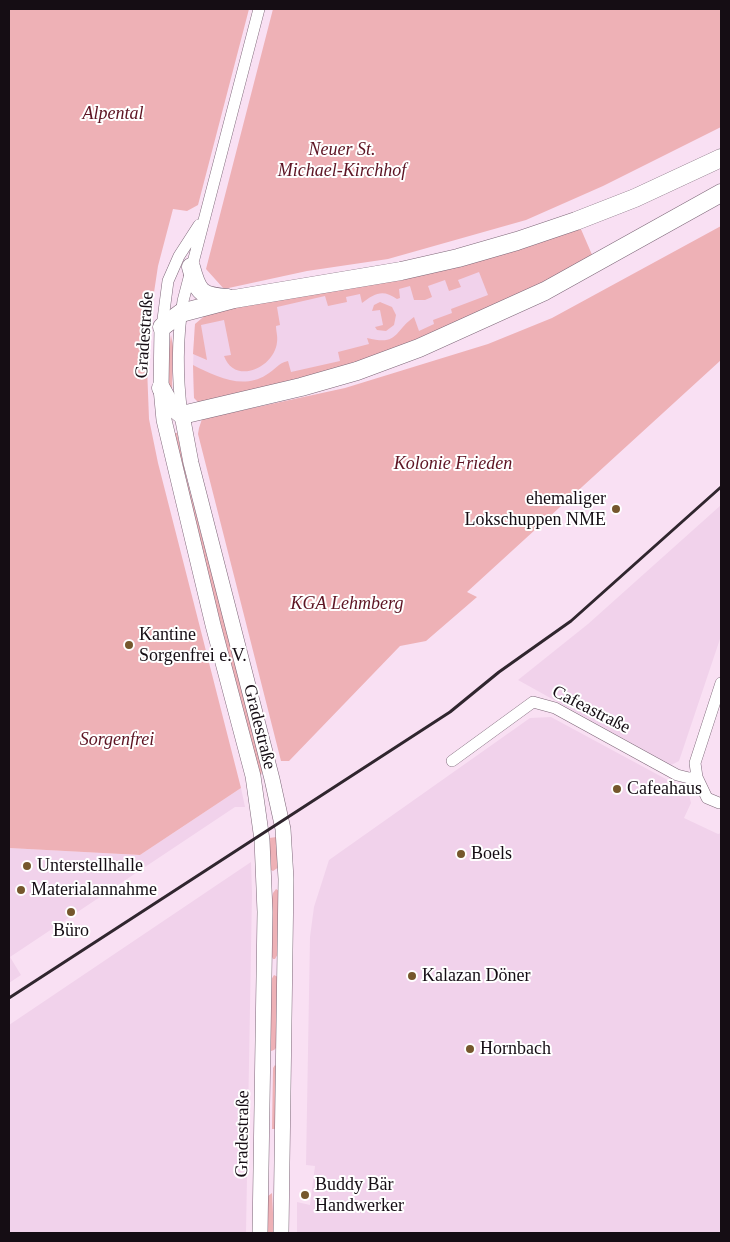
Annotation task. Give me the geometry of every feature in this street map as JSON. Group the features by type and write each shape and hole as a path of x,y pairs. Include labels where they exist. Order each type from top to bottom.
{"highway":[{"path":"162,327 181,313 234,299 401,271 466,256 576,221 635,198 721,158"},
{"path":"161,388 171,406 182,415 301,387 357,371 419,348 544,291 721,194"},
{"path":"191,267 196,285 202,293 209,297 234,299"}],"main road":[{"name":"Gradestraße","path":"162,327 162,410 168,441 213,625 253,776 262,840 264,912 260,1233"},
{"name":"Gradestraße","path":"182,415 194,473 283,829 286,879 286,968 281,1233"}],"street":[{"name":"Gradestraße","path":"182,415 178,358 181,313 191,267 259,9"},
{"name":"Gradestraße","path":"162,327 166,290 173,268 204,218"},
{"path":"719,804 707,798 697,777 695,763 721,683"},
{"name":"Cafeastraße","path":"452,761 533,702 555,708 677,775 689,778 697,777"}],"shaded area":[{"path":"593,257 412,344 194,398 195,324 330,289"},
{"path":"721,505 721,636 679,761 671,765 518,680 588,624"},
{"path":"551,717 688,791 691,803 684,818 718,834 721,833 721,1233 297,1233 297,1202 310,1205 315,1166 306,1165 310,937 314,907 329,860 530,718"},
{"path":"241,788 245,807 235,807 10,957 21,975 9,983 9,848 140,855"},
{"path":"251,862 246,1233 9,1233 9,1025"}],"green space":[{"path":"9,9 249,9 198,205 187,211 173,209 158,266 150,319 147,367 149,419 158,463 241,788 140,855 9,848"},
{"name":"Neuer St. Michael-Kirchhof","path":"273,9 721,9 721,127 603,186 526,220 388,259 307,271 224,289 206,269"},
{"name":"Kolonie Frieden","path":"721,226 721,360 467,592 477,597 426,641 400,646 289,761 281,761 198,434 202,419 345,388 488,344 552,318"},
{"path":"580,227 593,257 543,285 452,328 356,364 200,404 194,398 193,365 229,380 248,381 266,375 282,363 288,361 291,372 340,361 338,352 369,344 367,338 377,340 390,339 414,317 419,331 434,324 433,320 452,313 451,309 488,295 479,272 458,280 461,287 449,291 445,280 428,286 432,297 425,300 414,300 410,286 399,289 400,298 397,299 383,293 375,295 362,303 360,294 346,297 347,302 328,306 325,296 277,307 280,325 276,326 277,340 275,351 262,365 254,370 245,371 237,370 229,365 224,356 231,355 224,320 201,325 207,360 193,354 195,324 208,313"},
{"path":"380,302 392,307 396,315 394,325 386,331 377,330 375,327 383,325 380,310 372,311 374,305"},
{"path":"171,335 173,347 172,391 169,388 168,356"},
{"path":"173,433 177,433 187,480 263,768 261,775 183,480"},
{"path":"277,837 279,867 273,871 271,870 269,838"},
{"path":"276,889 279,891 279,952 275,959 273,959 271,955 272,898"},
{"path":"274,975 278,977 277,1047 271,1051 271,980"},
{"path":"275,1065 276,1129 272,1129 273,1068"},
{"path":"272,1193 274,1233 266,1233 268,1196"}],"railway":[{"path":"9,998 450,712 499,672 571,621 721,487"}],"place":[{"name":"ehemaliger Lokschuppen NME","path":"616,509"},
{"name":"Kantine Sorgenfrei e.V.","path":"129,645"},
{"name":"Cafeahaus","path":"617,789"},
{"name":"Boels","path":"461,854"},
{"name":"Unterstellhalle","path":"27,866"},
{"name":"Materialannahme","path":"21,890"},
{"name":"Büro","path":"71,912"},
{"name":"Kalazan Döner","path":"412,976"},
{"name":"Hornbach","path":"470,1049"},
{"name":"Buddy Bär Handwerker","path":"305,1195"}],"park label":[{"name":"Alpental","path":"113,114"},
{"name":"KGA Lehmberg","path":"347,604"},
{"name":"Sorgenfrei","path":"117,740"}]}
